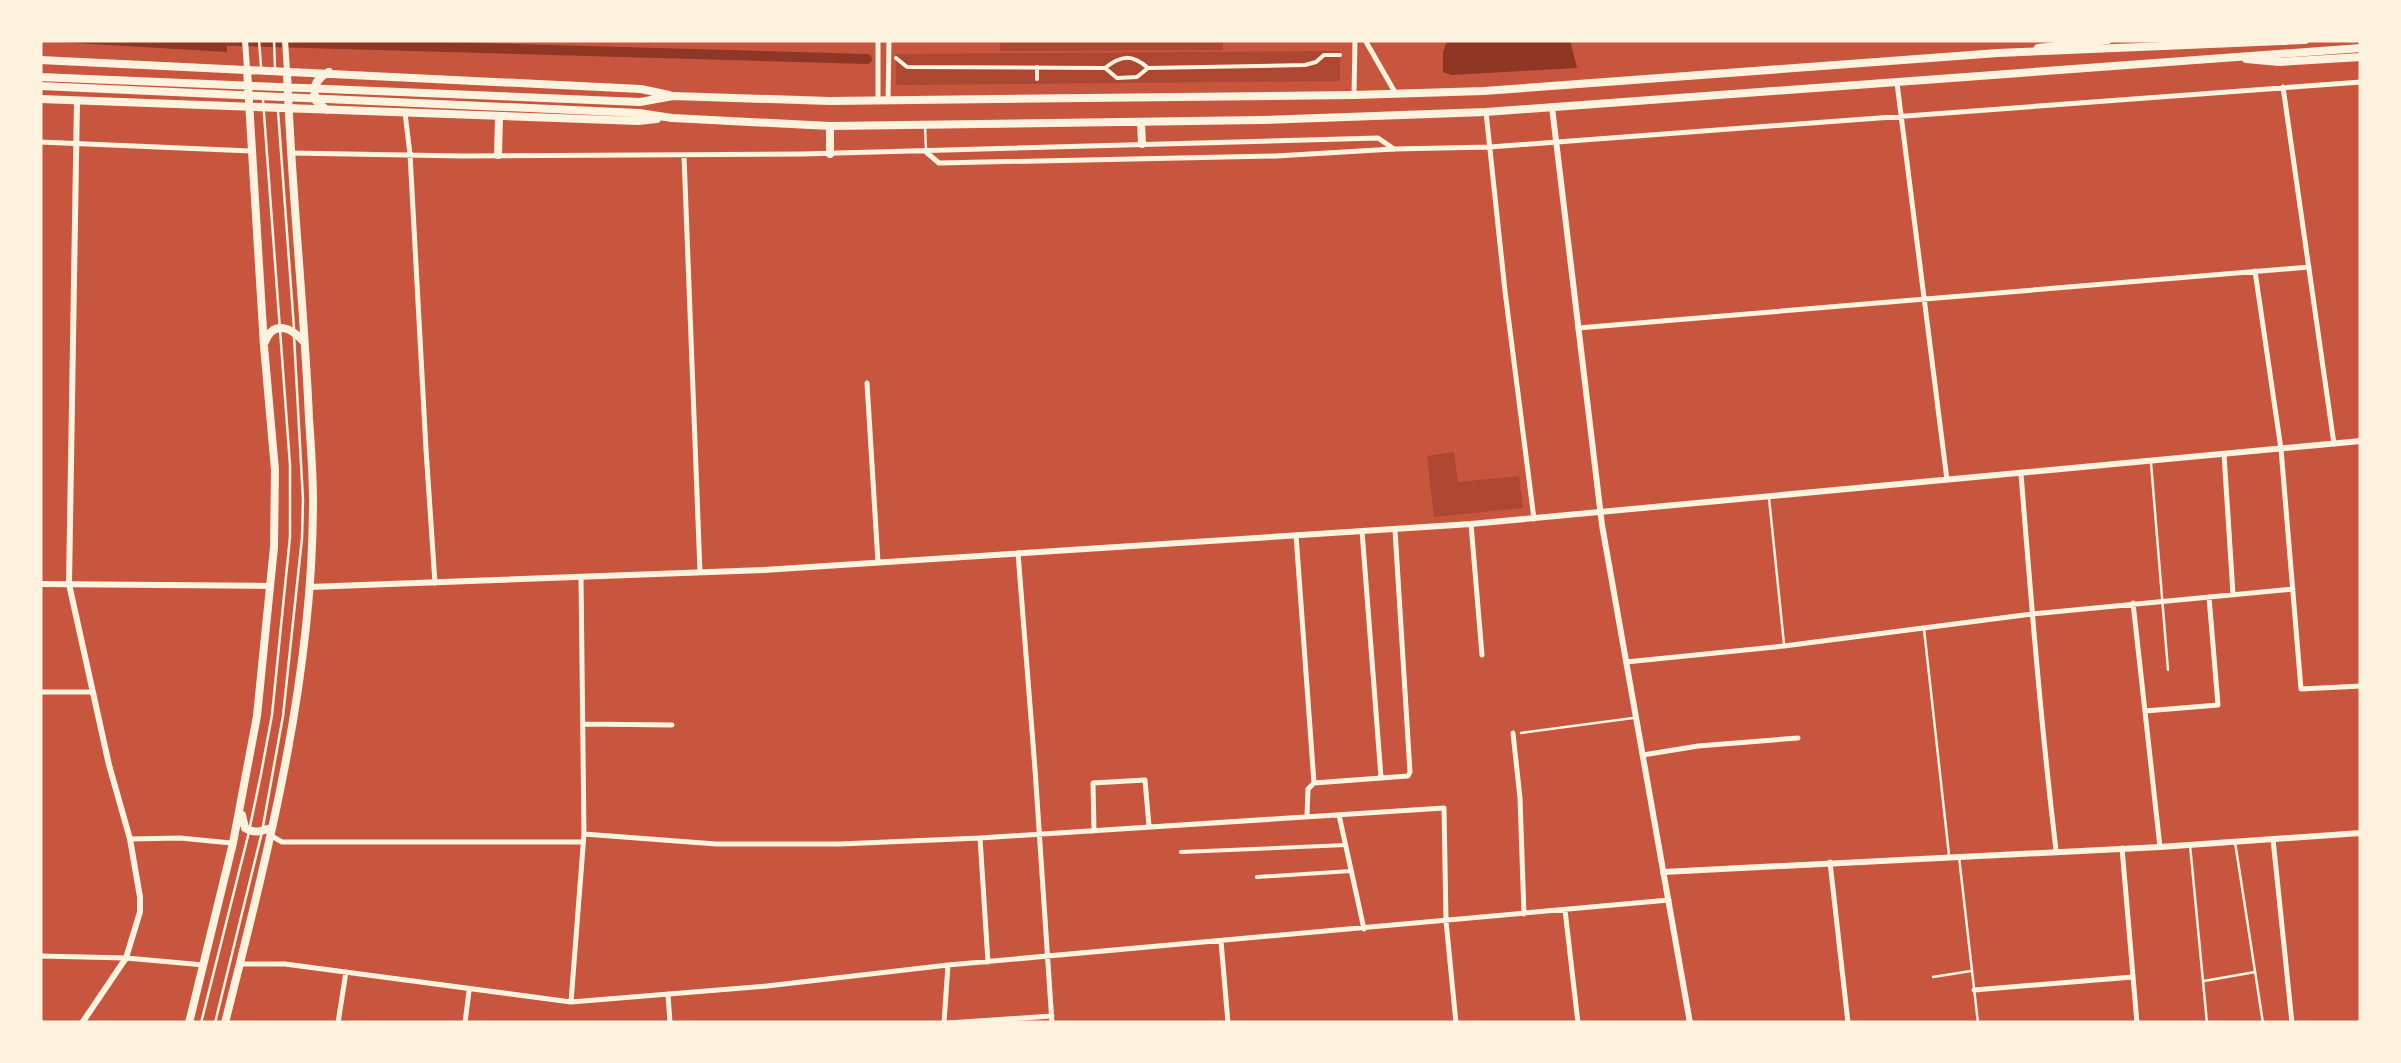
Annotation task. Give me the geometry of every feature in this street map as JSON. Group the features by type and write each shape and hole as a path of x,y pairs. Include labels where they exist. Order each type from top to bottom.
{"main road":[{"path":"190,1023 258,716 276,502 246,40"},
{"path":"225,1023 286,768 310,587 313,501 305,344 283,108 287,71 284,40"},
{"path":"1998,53 2108,40"},
{"path":"40,60 642,89 674,96 878,101 1484,92 1998,53 2304,40"},
{"path":"40,76 555,105 672,118 830,126 924,125 1486,112 2361,48"},
{"path":"2232,58 2280,62 2361,57"},
{"path":"182,66 192,84 184,104"},
{"path":"327,110 314,94 317,80 328,72"},
{"path":"40,86 555,105 640,102 674,96"},
{"path":"40,98 638,121 672,118"},
{"path":"76,100 70,584 140,897 140,912 126,958 82,1023"},
{"path":"1552,106 1601,511 1690,1023"},
{"path":"498,154 499,116"},
{"path":"1141,122 1142,144"},
{"path":"830,126 830,154"},
{"path":"264,346 270,331 280,327 294,331 305,344"},
{"path":"310,587 700,572 1471,524 2361,441"},
{"path":"40,584 271,586"},
{"path":"243,796 246,828 268,832"},
{"path":"1663,872 2361,834"}],"street":[{"path":"1354,40 1354,95"},
{"path":"1365,40 1396,94"},
{"path":"878,101 878,41 889,41 888,100"},
{"path":"896,58 907,67 1105,68 1118,58 1135,58 1148,68 1305,65 1324,55 1340,55"},
{"path":"1037,67 1037,80"},
{"path":"1105,68 1117,78 1137,78 1148,68"},
{"path":"926,152 939,163 1263,157 1556,144 2361,82"},
{"path":"1897,83 1947,480"},
{"path":"2283,87 2334,444"},
{"path":"1486,112 1534,519"},
{"path":"405,113 435,582"},
{"path":"290,153 830,154 1378,138 1394,149"},
{"path":"40,142 251,151"},
{"path":"684,156 700,572"},
{"path":"1578,328 2309,267"},
{"path":"2255,272 2281,449 2301,689 2361,686"},
{"path":"867,383 878,562"},
{"path":"2224,454 2233,594"},
{"path":"2020,474 2056,850"},
{"path":"1471,524 1482,655"},
{"path":"1314,782 1408,776 1395,529"},
{"path":"1362,531 1382,778"},
{"path":"1296,535 1314,782 1308,789 1307,816"},
{"path":"948,965 946,1023 1052,1019 1018,553"},
{"path":"571,1002 584,838 581,578"},
{"path":"1626,662 2133,602 2293,589"},
{"path":"2145,711 2218,705 2209,596"},
{"path":"2133,602 2160,846"},
{"path":"40,692 93,692"},
{"path":"584,724 672,725"},
{"path":"1517,733 1524,914"},
{"path":"1642,755 1798,738"},
{"path":"1094,831 1093,782 1144,780 1149,826"},
{"path":"268,832 282,842 584,838 764,845 980,838 1444,808 1446,921 1456,1023"},
{"path":"1339,814 1364,929"},
{"path":"980,838 988,962"},
{"path":"130,839 232,843"},
{"path":"2272,839 2292,1023"},
{"path":"1181,852 1346,845"},
{"path":"2122,848 2137,1023"},
{"path":"1830,862 1848,1023"},
{"path":"1257,877 1352,871"},
{"path":"240,964 285,964 571,1002 1668,900"},
{"path":"1565,910 1578,1023"},
{"path":"1221,941 1228,1023"},
{"path":"40,956 204,964"},
{"path":"338,1023 346,972"},
{"path":"1974,990 2133,977"},
{"path":"465,1023 470,990"},
{"path":"668,994 670,1023"}],"lane":[{"path":"259,40 261,72"},
{"path":"274,40 276,73"},
{"path":"201,1023 249,831 272,715 290,537 291,482 262,85"},
{"path":"215,1023 268,832 302,538 303,464 283,108 276,86"},
{"path":"924,125 926,152"},
{"path":"2151,461 2168,670"},
{"path":"1769,496 1784,646"},
{"path":"1923,628 1949,856"},
{"path":"1517,733 1635,717"},
{"path":"2235,841 2263,1023"},
{"path":"2190,844 2206,1023"},
{"path":"1959,856 1978,1023"},
{"path":"1932,976 1972,971"},
{"path":"2202,982 2255,972"}],"shaded area":[{"path":"227,40 227,52 40,41"},
{"path":"1000,40 1223,40 1223,50 1000,51"},
{"path":"1447,40 1570,40 1577,68 1452,75 1443,72"},
{"path":"1340,51 1340,81 896,85 896,54"},
{"path":"1454,452 1458,482 1519,476 1523,508 1434,517 1427,456"}],"waterway":[{"path":"201,40 867,59"}]}
